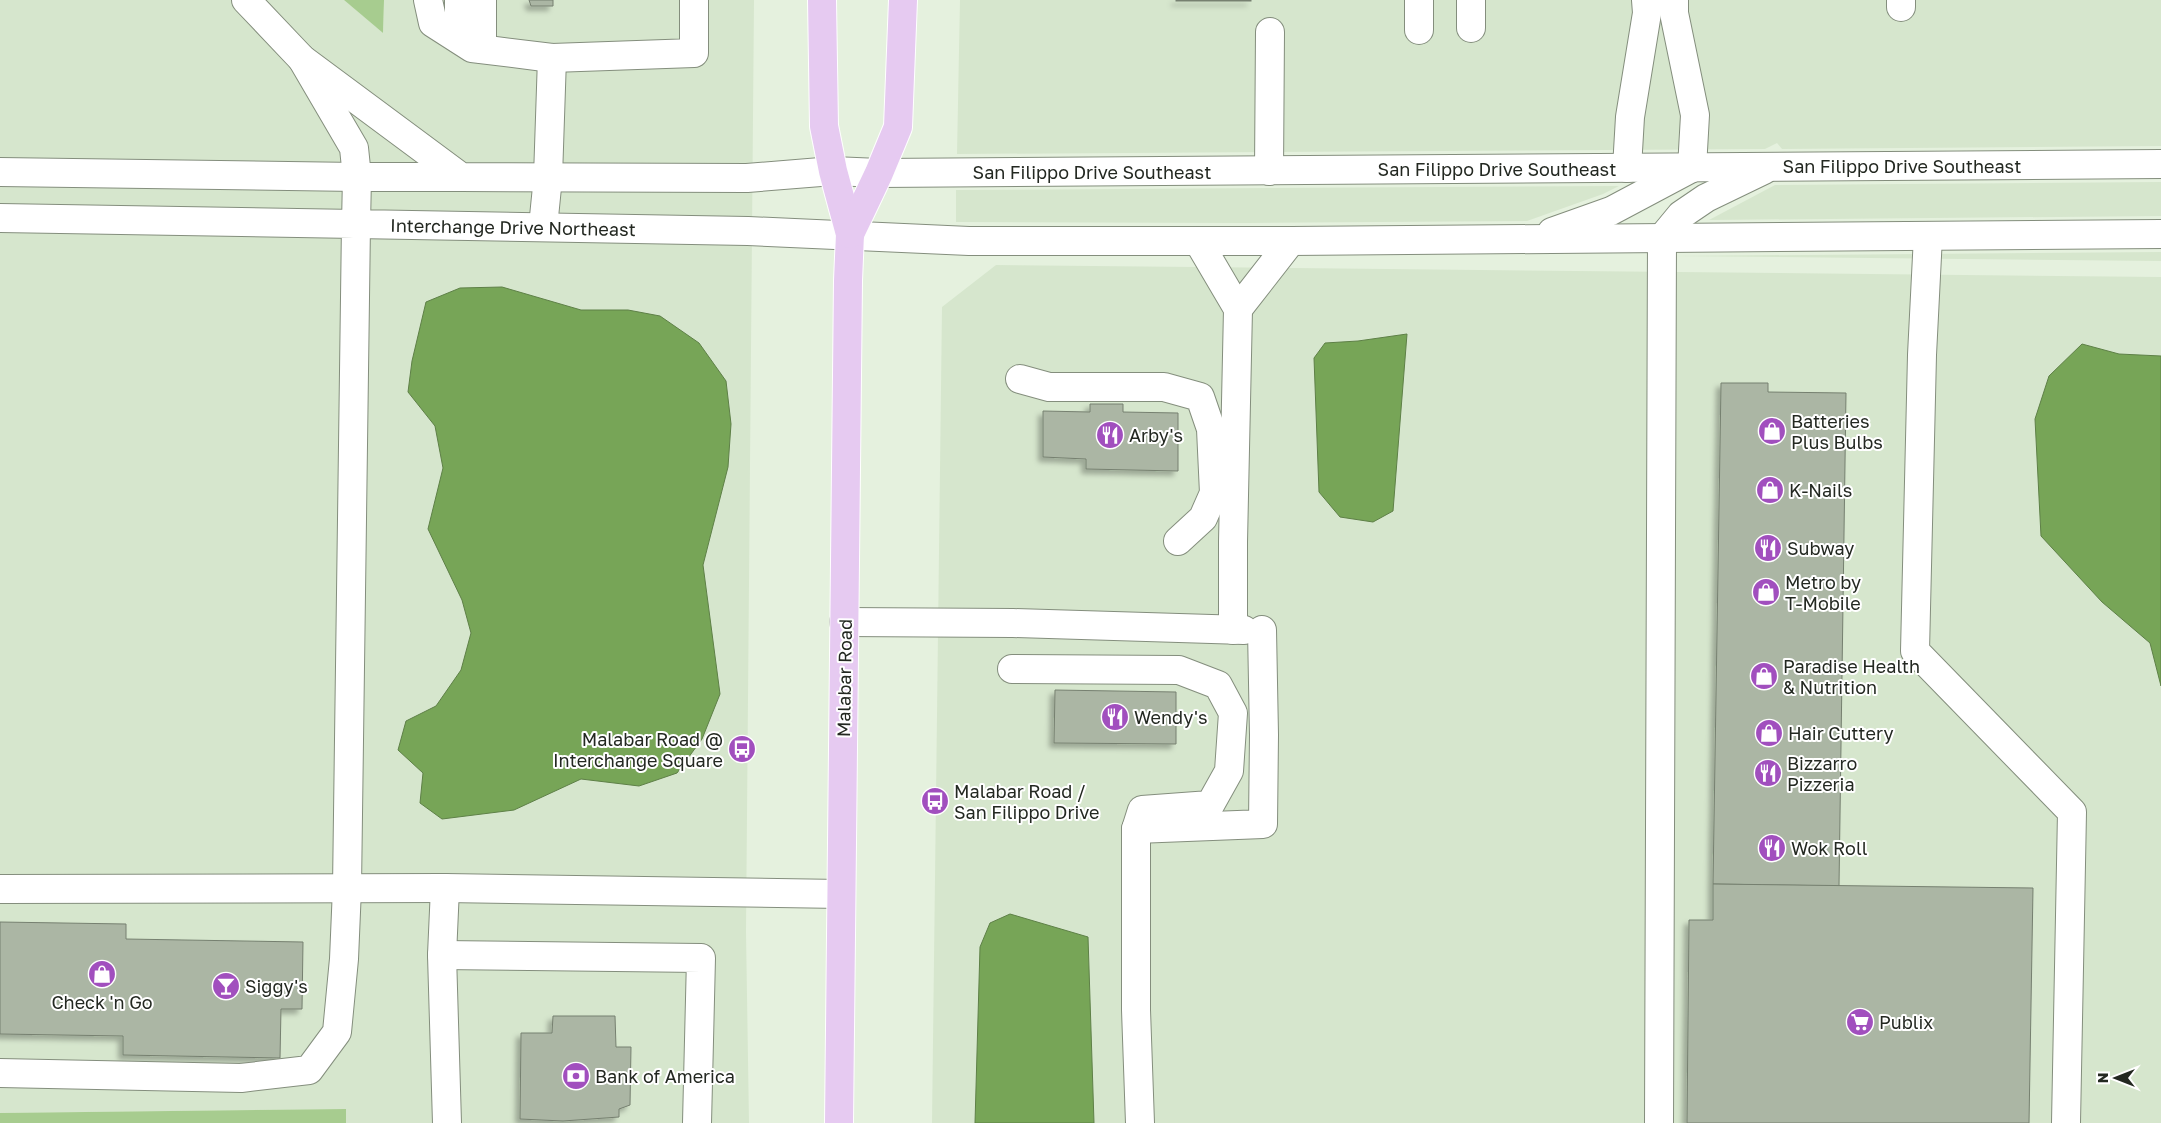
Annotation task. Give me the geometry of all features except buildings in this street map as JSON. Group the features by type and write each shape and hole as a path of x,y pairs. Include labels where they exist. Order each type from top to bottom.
{"main road":[{"path":"822,0 824,126 833,171 850,234"},
{"path":"850,234 880,173 898,127 903,0"},
{"name":"Malabar Road","path":"839,1123 850,234"}],"street":[{"path":"246,0 302,59 461,177"},
{"path":"428,0 433,23 463,40 552,58 694,53 694,0"},
{"path":"447,0 463,40"},
{"path":"459,0 463,40"},
{"path":"463,40 482,0"},
{"path":"1419,0 1426,30 1434,0"},
{"path":"1471,0 1471,28"},
{"path":"1627,168 1630,117 1647,13 1646,0"},
{"path":"1531,239 1611,211 1692,168 1695,115 1674,13 1674,0"},
{"path":"1268,171 1270,32"},
{"path":"543,227 548,177 552,58"},
{"path":"0,1073 241,1078 309,1070 337,1032 344,959 347,888 357,177 354,148 302,59"},
{"name":"San Filippo Drive Southeast","path":"833,171 880,173 1268,171 2161,164"},
{"path":"1659,1123 1662,238 1681,216 1706,198 1770,167"},
{"path":"0,172 357,177 747,178 833,171"},
{"name":"Interchange Drive Northeast","path":"0,218 850,234"},
{"path":"850,234 969,241 1290,241 2161,234"},
{"path":"1928,236 1922,355 1915,651 2072,812 2066,1123"},
{"path":"1136,828 1263,824 1264,735 1233,542 1238,310 1198,241"},
{"path":"1238,310 1290,241"},
{"path":"1020,379 1049,387 1164,387 1200,397 1211,429 1214,494 1202,518 1178,541"},
{"path":"844,622 1246,630"},
{"path":"1012,669 1179,670 1218,685 1233,713 1229,771 1210,805 1142,810 1136,828 1136,1010 1140,1123"},
{"path":"445,888 442,956 447,1123"},
{"path":"0,889 445,888 841,894"},
{"path":"442,956 700,958 697,1123"}],"shaded area":[{"path":"0,0 344,0 383,33 384,0 754,0 746,932 749,1123 346,1123 345,1109 0,1113"},
{"path":"344,0 384,0 383,33"},
{"path":"960,0 2161,0 2161,146 1782,149 1777,143 1765,149 957,154"},
{"path":"2161,182 2161,216 1709,220 1775,185"},
{"path":"1619,186 1603,194 1527,221 1247,223 956,222 956,190"},
{"path":"2161,252 2161,261 1673,256"},
{"path":"996,265 2161,277 2161,1123 932,1123 942,307"},
{"path":"502,287 581,310 628,310 660,316 699,343 726,381 731,424 728,467 703,565 720,694 702,739 677,773 639,786 581,779 514,810 442,819 420,803 423,773 398,750 406,721 436,706 461,670 471,633 462,600 428,529 443,468 435,426 408,392 412,361 426,302 460,288"},
{"path":"1407,334 1393,511 1373,522 1340,517 1319,492 1314,358 1325,343 1358,341"},
{"path":"2082,344 2119,354 2161,356 2161,686 2150,643 2102,602 2041,536 2035,419 2049,376"},
{"path":"1010,914 1088,937 1094,1123 975,1123 980,947 990,923"},
{"path":"346,1109 346,1123 0,1123 0,1113"}],"place":[{"name":"Batteries Plus Bulbs","path":"1772,431"},
{"name":"Arby's","path":"1110,435"},
{"name":"K-Nails","path":"1770,490"},
{"name":"Subway","path":"1768,548"},
{"name":"Metro by T-Mobile","path":"1766,592"},
{"name":"Paradise Health & Nutrition","path":"1764,676"},
{"name":"Wendy's","path":"1115,717"},
{"name":"Hair Cuttery","path":"1769,733"},
{"name":"Malabar Road @ Interchange Square","path":"742,749"},
{"name":"Bizzarro Pizzeria","path":"1768,773"},
{"name":"Malabar Road / San Filippo Drive","path":"935,801"},
{"name":"Wok Roll","path":"1772,848"},
{"name":"Check 'n Go","path":"102,974"},
{"name":"Siggy's","path":"226,986"},
{"name":"Publix","path":"1860,1022"},
{"name":"Bank of America","path":"576,1076"}]}
